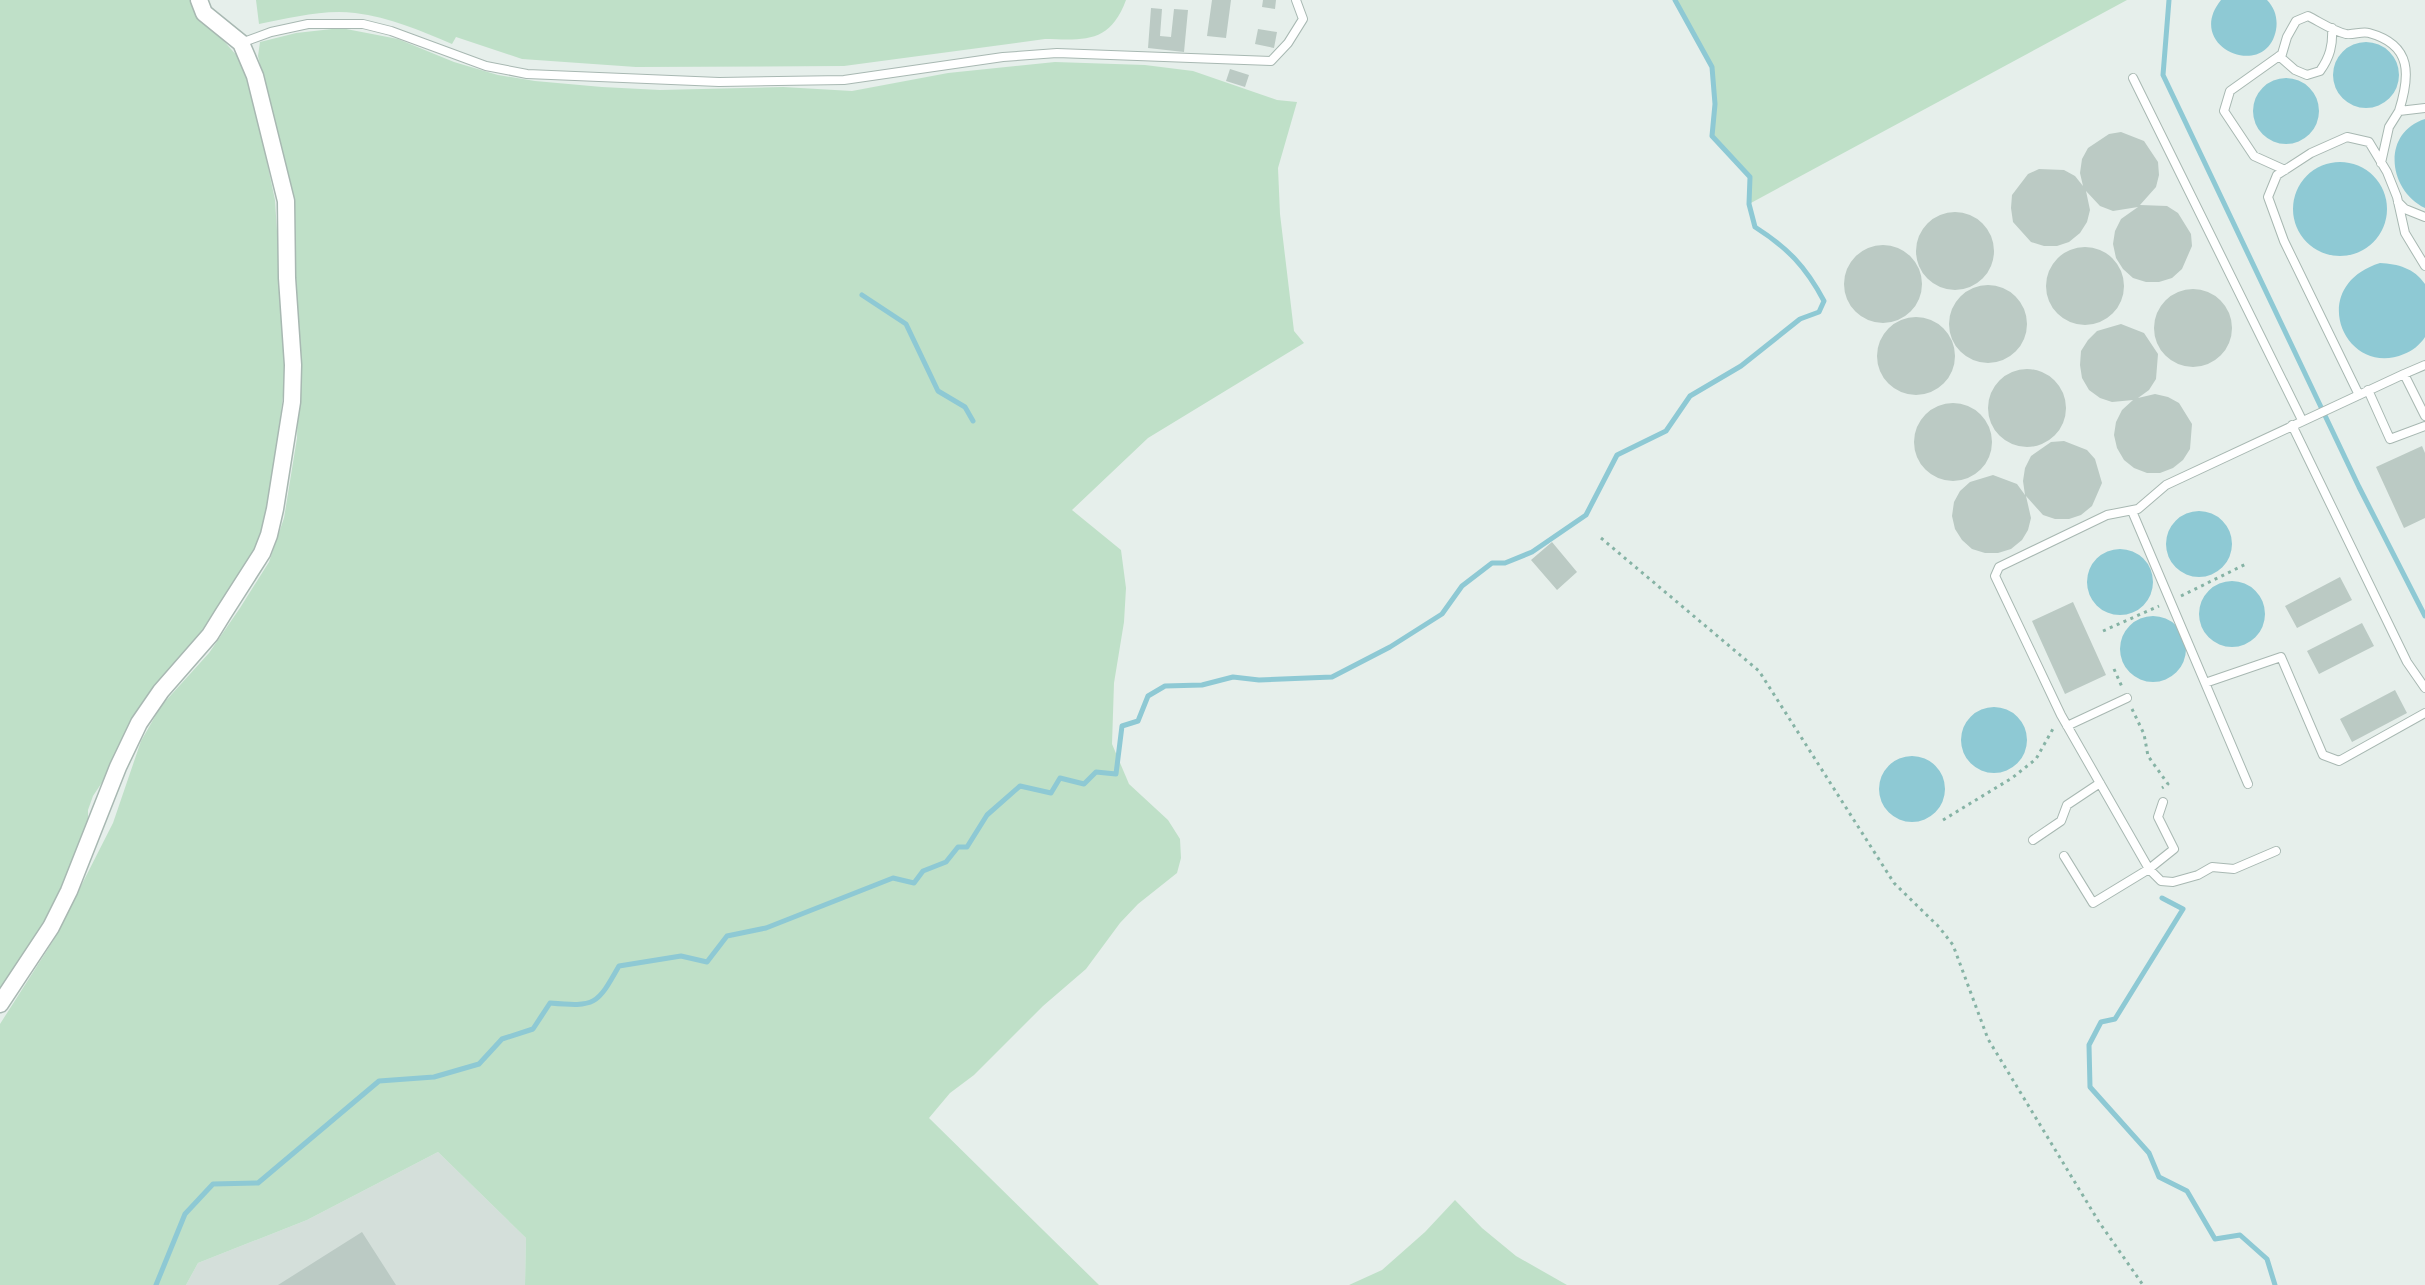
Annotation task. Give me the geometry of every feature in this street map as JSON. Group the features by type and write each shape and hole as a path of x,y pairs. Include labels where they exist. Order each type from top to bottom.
{"street":[{"path":"0,1005 33,956 64,900 118,767 139,723 161,691 210,635 257,561 269,535 291,402 293,364 287,278 286,201 255,76 241,43 204,13 199,0"}],"lane":[{"path":"241,43 271,32 308,24 363,24 391,31 486,66 527,74 719,82 844,80 1003,57 1057,53 1271,61 1288,43 1303,19 1296,0"},
{"path":"2285,170 2254,156 2224,111 2230,91 2279,56 2296,21 2308,16 2348,34 2367,32 2388,40 2401,53 2407,65 2406,88 2399,111 2389,127 2381,163"},
{"path":"2279,56 2295,70 2307,75 2320,71 2328,59 2333,42 2332,28"},
{"path":"2133,78 2307,418"},
{"path":"2399,111 2425,108"},
{"path":"2359,395 2284,241 2268,196 2277,175 2311,153 2347,137 2369,142 2398,202 2405,233 2425,266"},
{"path":"2398,202 2405,209 2425,217"},
{"path":"2276,851 2234,869 2212,867 2198,875 2173,882 2161,881 2149,869 2061,715 1995,576 1999,567 2107,515 2132,511 2166,485 2424,364"},
{"path":"2404,374 2425,416"},
{"path":"2368,390 2390,439 2425,426"},
{"path":"2292,425 2407,662 2424,682"},
{"path":"2132,511 2248,784"},
{"path":"2205,683 2281,657 2323,755 2339,761 2425,713"},
{"path":"2067,726 2127,698"},
{"path":"2033,840 2061,821 2067,805 2100,783"},
{"path":"2064,856 2093,903 2149,869 2174,849 2158,817 2163,802"}],"path":[{"path":"1601,538 1759,671 1894,883 1940,927 1953,945 1988,1039 2099,1222 2143,1285"},
{"path":"2114,669 2144,734 2148,756 2168,784 2160,790 2163,802"},
{"path":"1943,820 2012,778 2036,759 2061,715"}],"shaded area":[{"path":"438,1152 526,1238 525,1285 186,1285 198,1263 307,1220"}],"green space":[{"path":"0,0 193,0 213,29 239,58 251,87 275,200 286,371 270,502 261,539 249,562 93,796 88,810 88,831 39,937 0,993"},
{"path":"256,0 1126,0 1120,14 1104,32 1084,38 1045,39 844,66 636,67 522,59 456,37 452,44 393,21 355,13 319,13 259,24"},
{"path":"1675,0 2127,0 1749,204 1750,177 1712,136 1715,104 1712,67"},
{"path":"341,28 398,39 454,62 498,75 602,87 660,90 783,87 852,91 948,73 1055,62 1145,65 1193,71 1277,100 1297,102 1278,168 1280,214 1294,331 1304,343 1148,438 1072,510 1121,550 1126,588 1124,622 1114,683 1112,744 1129,784 1168,820 1180,839 1181,858 1177,873 1138,904 1120,923 1086,969 1043,1006 974,1075 950,1093 929,1118 1099,1285 525,1285 526,1238 438,1152 307,1220 198,1263 186,1285 0,1285 0,1024 53,941 113,823 141,741 161,706 209,653 240,608 269,562 284,518 297,438 299,358 293,203 258,56 260,42 296,33"},
{"path":"1455,1200 1482,1228 1516,1256 1567,1285 1349,1285 1382,1270 1425,1232"}],"water":[{"path":"2221,0 2267,0 2274,10 2277,22 2269,46 2258,54 2244,56 2230,52 2219,44 2212,32 2212,17"},
{"path":"2366,42 2379,45 2389,52 2396,62 2399,75 2396,88 2389,98 2379,105 2366,108 2353,105 2343,98 2336,88 2333,75 2336,62 2343,52 2353,45"},
{"path":"2286,78 2299,81 2309,88 2316,98 2319,111 2316,124 2309,134 2299,141 2286,144 2273,141 2263,134 2256,124 2253,111 2256,98 2263,88 2273,81"},
{"path":"2425,119 2425,208 2413,200 2403,188 2397,176 2395,162 2396,149 2401,136 2411,126"},
{"path":"2340,162 2358,165 2374,175 2384,191 2387,209 2384,227 2374,243 2358,253 2340,256 2322,253 2306,243 2296,227 2293,209 2296,191 2306,175 2322,165"},
{"path":"2380,263 2405,268 2416,274 2425,284 2425,337 2407,353 2383,358 2365,354 2351,343 2342,327 2339,309 2344,291 2357,275"},
{"path":"2199,511 2212,514 2222,521 2229,531 2232,544 2229,557 2222,567 2212,574 2199,577 2186,574 2176,567 2169,557 2166,544 2169,531 2176,521 2186,514"},
{"path":"2120,549 2133,552 2143,559 2150,569 2153,582 2150,595 2143,605 2133,612 2120,615 2107,612 2097,605 2090,595 2087,582 2090,569 2097,559 2107,552"},
{"path":"2232,581 2245,584 2255,591 2262,601 2265,614 2262,627 2255,637 2245,644 2232,647 2219,644 2209,637 2202,627 2199,614 2202,601 2209,591 2219,584"},
{"path":"2153,616 2166,619 2176,626 2183,636 2186,649 2183,662 2176,672 2166,679 2153,682 2140,679 2130,672 2123,662 2120,649 2123,636 2130,626 2140,619"},
{"path":"1994,707 2007,710 2017,717 2024,727 2027,740 2024,753 2017,763 2007,770 1994,773 1981,770 1971,763 1964,753 1961,740 1964,727 1971,717 1981,710"},
{"path":"1912,756 1925,759 1935,766 1942,776 1945,789 1942,802 1935,812 1925,819 1912,822 1899,819 1889,812 1882,802 1879,789 1882,776 1889,766 1899,759"}],"building":[{"path":"1212,0 1231,0 1226,38 1207,36"},
{"path":"1263,0 1276,0 1275,9 1262,7"},
{"path":"1151,8 1162,9 1160,36 1171,37 1174,9 1188,10 1184,52 1148,48"},
{"path":"1258,29 1277,32 1274,48 1255,44"},
{"path":"1230,69 1249,75 1245,87 1226,81"},
{"path":"2121,132 2144,141 2158,162 2159,175 2156,187 2140,205 2167,206 2178,213 2191,234 2192,246 2182,269 2172,278 2159,282 2146,282 2133,278 2116,258 2113,244 2115,231 2121,219 2138,207 2113,211 2100,206 2086,191 2090,210 2087,222 2080,233 2069,242 2057,246 2044,246 2031,242 2013,222 2012,195 2028,174 2039,169 2064,170 2075,176 2083,186 2080,173 2082,159 2088,148 2109,134"},
{"path":"1955,212 1970,215 1983,223 1991,236 1994,251 1991,266 1983,279 1970,287 1955,290 1940,287 1927,279 1919,266 1916,251 1919,236 1927,223 1940,215"},
{"path":"1883,245 1898,248 1911,256 1919,269 1922,284 1919,299 1911,312 1898,320 1883,323 1868,320 1855,312 1847,299 1844,284 1847,269 1855,256 1868,248"},
{"path":"2085,247 2100,250 2113,258 2121,271 2124,286 2121,301 2113,314 2100,322 2085,325 2070,322 2057,314 2049,301 2046,286 2049,271 2057,258 2070,250"},
{"path":"1988,285 2003,288 2016,296 2024,309 2027,324 2024,339 2016,352 2003,360 1988,363 1973,360 1960,352 1952,339 1949,324 1952,309 1960,296 1973,288"},
{"path":"2193,289 2208,292 2221,300 2229,313 2232,328 2229,343 2221,356 2208,364 2193,367 2178,364 2165,356 2157,343 2154,328 2157,313 2165,300 2178,292"},
{"path":"1916,317 1931,320 1944,328 1952,341 1955,356 1952,371 1944,384 1931,392 1916,395 1901,392 1888,384 1880,371 1877,356 1880,341 1888,328 1901,320"},
{"path":"2121,324 2144,333 2158,354 2156,379 2149,390 2138,398 2155,394 2168,397 2179,403 2192,424 2190,449 2183,460 2173,468 2160,473 2147,473 2134,468 2124,460 2117,448 2114,435 2116,422 2122,410 2133,400 2112,402 2100,398 2089,390 2082,378 2081,351 2088,340 2097,331"},
{"path":"2027,369 2042,372 2055,380 2063,393 2066,408 2063,423 2055,436 2042,444 2027,447 2012,444 1999,436 1991,423 1988,408 1991,393 1999,380 2012,372"},
{"path":"1953,403 1968,406 1981,414 1989,427 1992,442 1989,457 1981,470 1968,478 1953,481 1938,478 1925,470 1917,457 1914,442 1917,427 1925,414 1938,406"},
{"path":"2064,441 2087,450 2095,459 2102,483 2092,506 2081,515 2069,519 2055,519 2043,515 2026,496 2031,518 2028,530 2022,540 2011,549 1998,553 1985,553 1972,549 1962,540 1955,529 1952,516 1954,502 1960,491 1970,482 1993,475 2017,484 2025,495 2023,481 2025,468 2031,456 2051,442"},
{"path":"2422,446 2425,453 2425,518 2404,528 2376,467"},
{"path":"1552,542 1577,572 1557,590 1531,560"},
{"path":"2340,577 2352,600 2297,628 2285,606"},
{"path":"2073,602 2106,675 2065,694 2032,621"},
{"path":"2362,623 2374,646 2319,674 2307,651"},
{"path":"2395,690 2407,713 2352,742 2340,719"},
{"path":"362,1232 396,1285 278,1285"}],"waterway":[{"path":"156,1285 185,1214 213,1184 258,1183 379,1081 434,1077 479,1064 502,1039 533,1029 550,1003 577,1004 594,1001 600,996 619,966 681,956 707,962 727,936 766,928 893,878 914,883 923,871 946,862 958,847 967,847 987,815 1020,786 1051,793 1060,778 1084,784 1096,772 1116,774 1122,726 1138,721 1148,696 1165,686 1202,685 1233,677 1259,680 1332,677 1390,647 1442,614 1462,586 1492,563 1505,563 1532,552 1586,515 1617,455 1666,431 1690,396 1741,366 1800,319 1819,312 1824,301 1795,259 1755,227 1749,204 1750,177 1712,136 1715,104 1712,67 1675,0"},
{"path":"2169,0 2163,75 2359,487 2425,616"},
{"path":"862,295 906,324 938,391 965,407 973,421"},
{"path":"2162,898 2183,909 2115,1019 2101,1022 2089,1045 2090,1087 2149,1153 2159,1177 2187,1191 2215,1239 2240,1235 2267,1259 2275,1285"}]}
